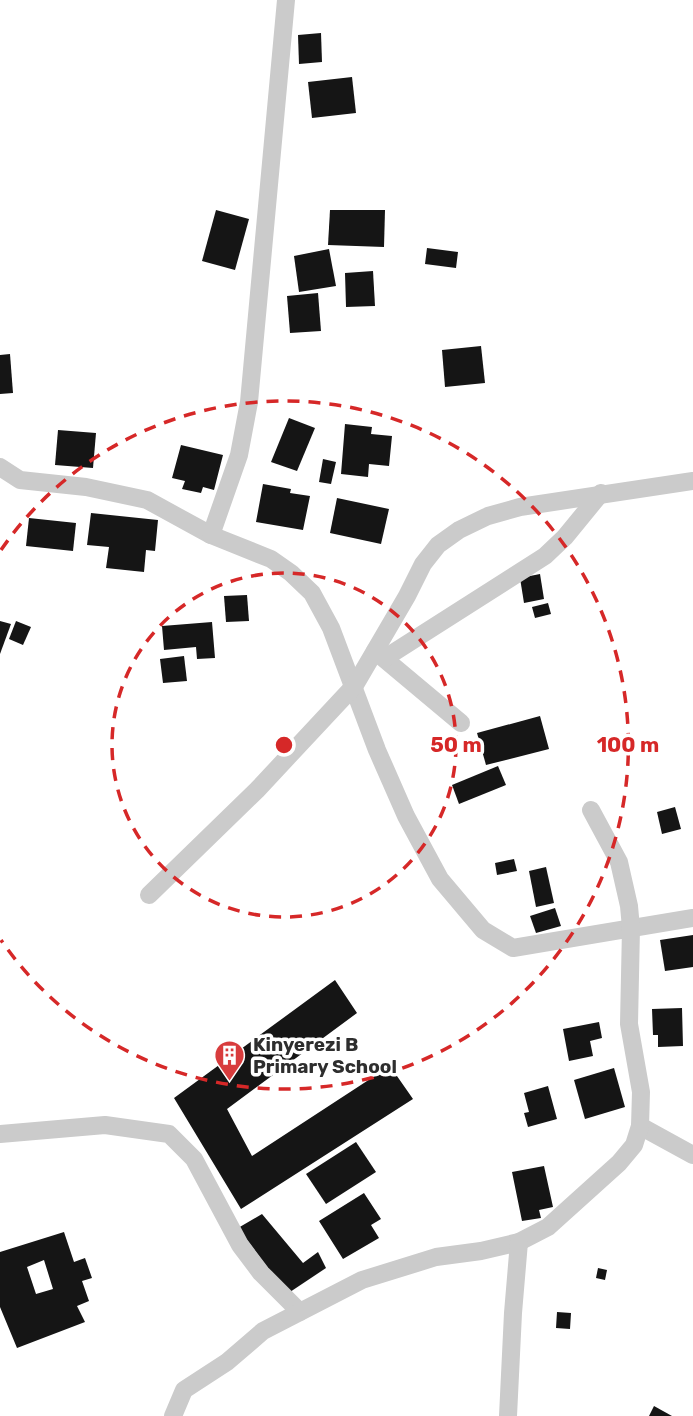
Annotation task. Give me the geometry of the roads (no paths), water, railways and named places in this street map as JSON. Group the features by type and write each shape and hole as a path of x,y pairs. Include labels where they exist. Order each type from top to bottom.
{"street":[{"path":"211,535 239,455 249,402 286,0"},
{"path":"0,467 20,480 86,487 147,500 211,535 271,559 312,593 331,628 355,685 377,750 406,816 440,879 482,930 513,948 693,918"},
{"path":"149,895 257,790 380,655 423,564 438,545 459,530 488,516 520,507 693,481"},
{"path":"380,655 545,556 565,537 601,493"},
{"path":"380,655 461,723"},
{"path":"173,1416 184,1390 227,1362 263,1331 362,1280 436,1257 519,1242 548,1227 619,1163 634,1145 640,1126 641,1092 629,1024 629,905 619,862 591,810"},
{"path":"0,1135 105,1125 169,1134 194,1159 240,1245 261,1273 300,1312"},
{"path":"640,1126 693,1155"},
{"path":"508,1416 519,1242"}],"place":[{"name":"Kinyerezi B Primary School","path":"230,1082"}]}
